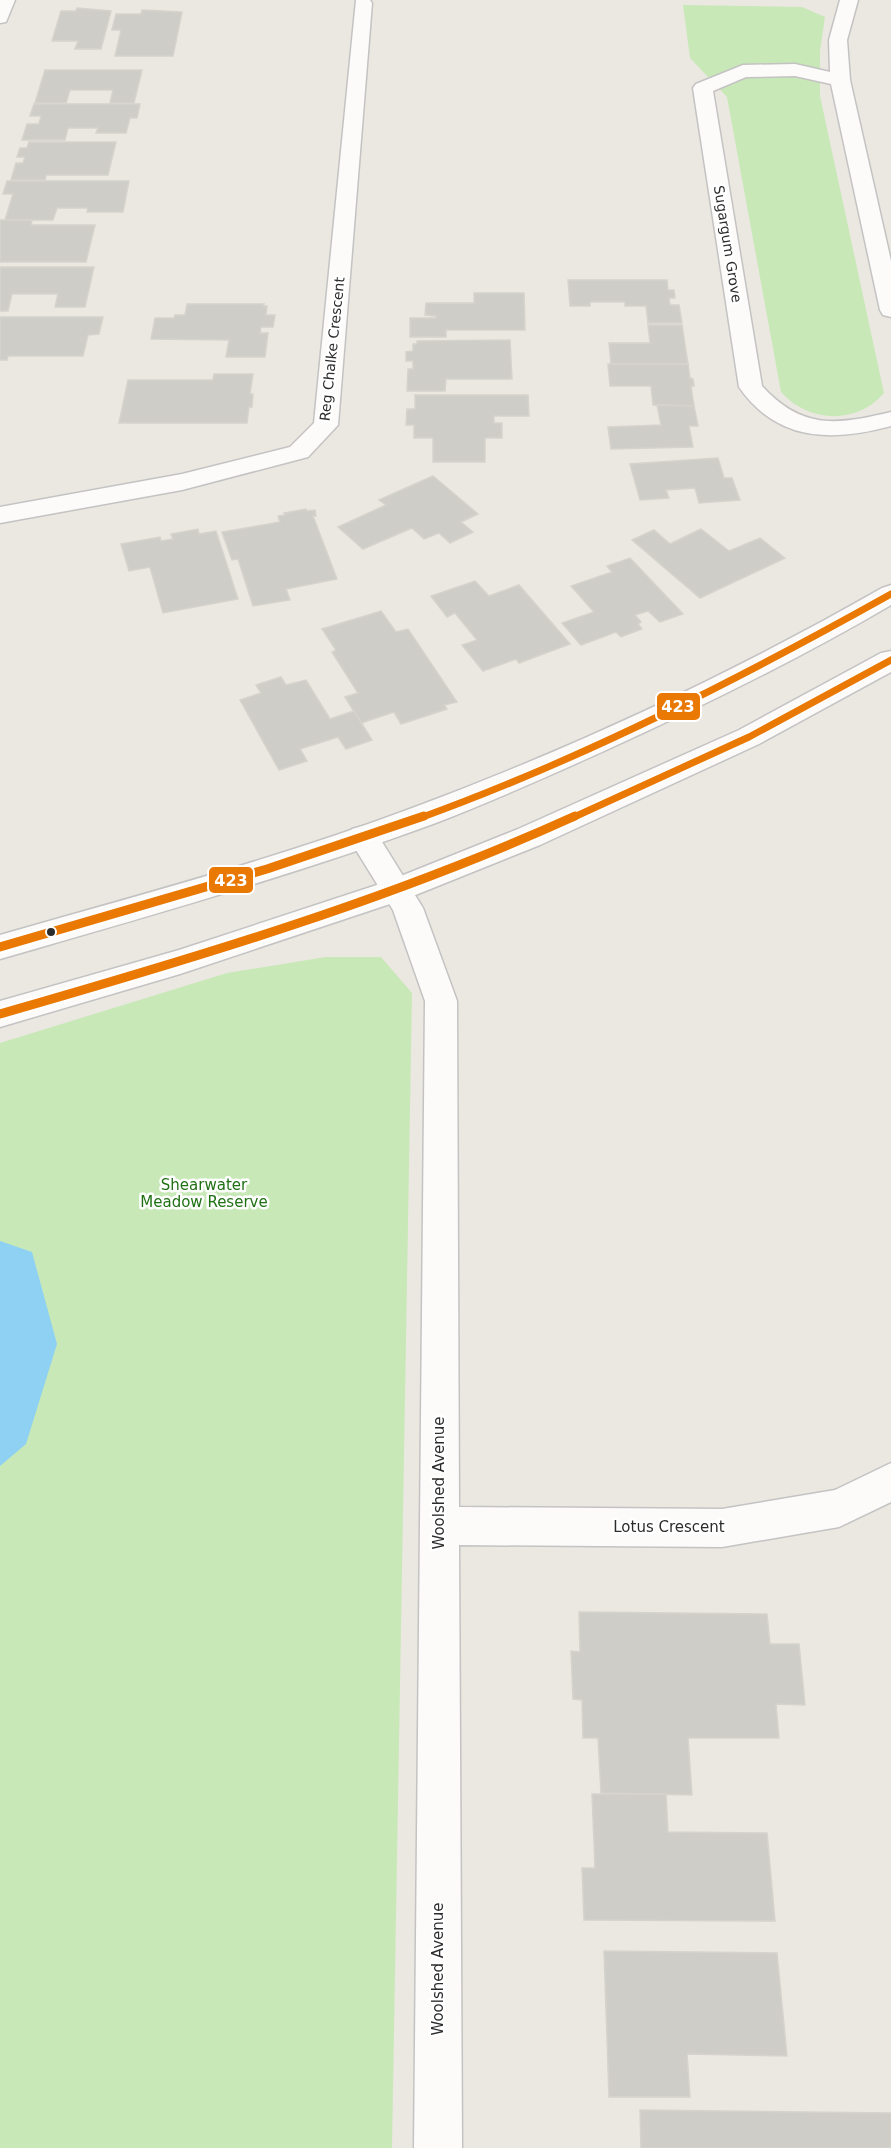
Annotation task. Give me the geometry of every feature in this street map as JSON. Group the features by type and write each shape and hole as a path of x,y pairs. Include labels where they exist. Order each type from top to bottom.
{"street":[{"path":"0,18 6,0"},
{"path":"849,0 838,40 840,80 891,310"},
{"name":"Reg Chalke Crescent","path":"0,515 182,482 299,452 326,425 361,1"},
{"name":"Sugargum Grove","path":"840,80 795,70 743,71 704,88 751,387 774,411 803,427 851,429 891,419"},
{"path":"0,947 240,877 363,837 484,793 652,719 811,641 891,594"},
{"path":"0,1014 180,962 396,890 529,837 749,737 891,660"},
{"name":"Woolshed Avenue","path":"363,837 408,908 441,1001 438,2148"},
{"name":"Lotus Crescent","path":"439,1526 722,1528 839,1508 891,1482"}],"green space":[{"path":"683,5 802,7 825,17 820,51 820,96 884,393 860,411 847,415 818,414 805,410 781,392 727,97 690,58"},
{"name":"Shearwater Meadow Reserve","path":"326,957 381,957 412,993 392,2148 0,2148 0,1043 227,973"}],"water":[{"path":"0,1241 32,1252 57,1344 26,1444 0,1466"}],"building":[{"path":"77,8 111,11 101,49 75,49 78,41 52,41 61,11 76,11"},
{"path":"142,10 182,12 173,56 115,56 121,30 112,30 116,14 141,14"},
{"path":"45,70 142,70 134,103 110,103 113,90 70,90 66,103 35,103"},
{"path":"34,104 140,104 137,118 130,118 126,133 96,133 98,128 68,128 65,140 22,140 27,124 39,124 41,116 30,116"},
{"path":"29,142 116,142 108,175 46,175 45,180 11,180 16,163 23,163 25,157 17,157 20,148 27,148"},
{"path":"7,181 129,181 123,212 87,212 88,208 57,208 53,220 5,220 13,194 3,194"},
{"path":"0,220 32,220 31,225 95,225 86,262 0,262"},
{"path":"0,267 94,267 85,307 55,307 58,294 12,294 8,311 0,311"},
{"path":"568,280 667,280 668,290 674,290 675,298 669,298 670,305 679,305 682,323 648,323 646,306 625,306 625,302 590,302 590,306 570,306"},
{"path":"474,293 524,293 525,330 446,330 446,337 410,337 410,318 436,318 436,316 425,315 426,303 474,303"},
{"path":"187,304 264,304 263,306 267,306 266,315 275,315 273,327 261,327 260,333 268,333 265,357 226,357 229,340 151,339 155,318 174,318 175,315 185,315"},
{"path":"0,317 103,317 99,334 88,335 83,356 8,356 7,360 0,360"},
{"path":"648,325 682,325 688,364 611,364 609,343 650,343"},
{"path":"510,340 512,379 446,379 445,391 407,391 408,369 413,369 413,361 406,361 406,352 413,351 413,344 417,344 417,341"},
{"path":"608,364 688,364 694,386 691,386 694,406 653,405 651,386 610,386"},
{"path":"214,374 253,374 250,394 253,394 252,407 249,407 247,423 119,423 128,380 213,380"},
{"path":"415,395 528,395 529,416 494,416 494,423 502,423 502,438 485,438 485,462 433,462 433,438 414,438 414,425 406,425 407,409 415,409"},
{"path":"657,405 694,406 698,426 689,426 693,447 611,449 608,427 661,425"},
{"path":"718,458 724,478 732,478 740,500 699,503 695,488 666,490 669,498 640,500 630,464"},
{"path":"433,476 478,514 461,522 473,532 450,543 439,533 424,539 412,528 363,549 338,527 386,505 379,500"},
{"path":"306,509 307,511 315,510 316,516 313,516 337,579 286,589 290,600 253,606 238,559 232,560 222,532 280,522 278,516 285,515 284,513"},
{"path":"198,529 199,534 216,531 238,599 163,613 150,567 129,571 121,544 160,537 161,541 173,539 171,534"},
{"path":"701,529 729,551 760,538 785,558 700,598 632,540 654,530 670,544"},
{"path":"630,558 683,614 660,622 648,611 635,615 641,622 638,624 642,629 621,637 616,632 581,645 562,623 594,612 571,586 612,572 607,566"},
{"path":"475,581 489,596 519,585 570,644 519,663 516,659 483,671 462,645 477,640 455,613 447,617 431,596"},
{"path":"381,611 396,632 408,629 457,702 444,705 447,709 401,724 394,712 361,723 345,697 358,693 332,652 336,650 322,629"},
{"path":"281,677 286,685 306,680 330,719 354,711 372,740 346,749 338,737 300,749 307,761 279,770 240,700 261,693 256,685"},
{"path":"579,1612 767,1614 770,1644 799,1644 805,1705 776,1704 779,1738 688,1738 692,1795 601,1793 598,1738 583,1738 582,1700 573,1699 571,1651 580,1652"},
{"path":"592,1794 666,1794 668,1832 767,1833 775,1921 584,1920 582,1868 595,1868"},
{"path":"604,1951 777,1953 787,2056 687,2054 690,2097 609,2097"},
{"path":"640,2110 891,2113 891,2148 641,2148"}],"transit line":[{"name":"423","path":"0,947 320,852 484,793 603,742 720,686 891,594"},
{"name":"423","path":"0,1014 180,962 397,890 529,837 749,737 891,660"}]}
